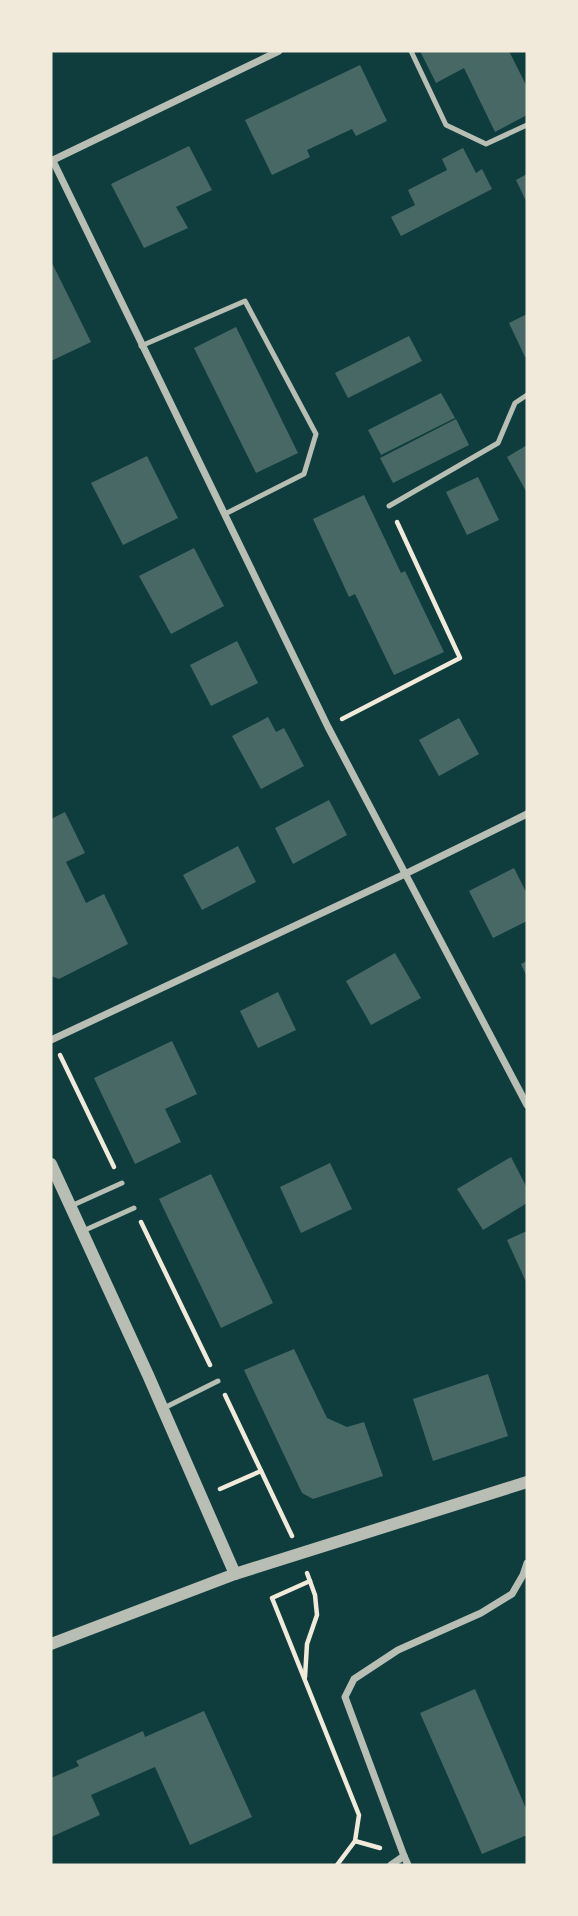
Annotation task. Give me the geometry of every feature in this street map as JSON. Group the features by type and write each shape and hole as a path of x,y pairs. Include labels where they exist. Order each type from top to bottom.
{"street":[{"path":"279,51 52,161 328,727 527,1105"},
{"path":"52,1040 527,814"},
{"path":"51,1164 235,1574"},
{"path":"51,1644 300,1552 527,1484"},
{"path":"408,1865 345,1697 354,1679 398,1650 481,1613 512,1594 527,1563"},
{"path":"391,1865 404,1856"}],"lane":[{"path":"411,51 446,125 486,145 527,125"},
{"path":"141,346 245,300 316,434 304,474 225,514"},
{"path":"389,506 498,443 515,403 527,395"},
{"path":"71,1206 122,1183"},
{"path":"83,1231 134,1208"},
{"path":"163,1409 218,1381"}],"path":[{"path":"328,727 460,658 389,506"},
{"path":"52,1040 122,1183"},
{"path":"134,1208 300,1552 314,1595 317,1615 307,1644 305,1677"},
{"path":"201,1497 261,1471"},
{"path":"310,1581 272,1598 359,1815 355,1841 337,1865"}],"building":[{"path":"420,51 509,51 527,87 527,115 495,132 464,68 436,83"},
{"path":"360,65 387,121 356,136 352,129 307,150 310,157 272,175 245,120"},
{"path":"189,146 212,190 176,207 188,228 144,248 111,184"},
{"path":"463,148 476,173 482,169 492,189 401,236 391,217 415,205 408,190 447,170 442,159"},
{"path":"527,174 527,203 516,180"},
{"path":"51,261 91,342 51,361"},
{"path":"527,314 527,356 525,357 509,323"},
{"path":"236,327 298,453 256,473 194,348"},
{"path":"409,336 422,361 348,398 335,373"},
{"path":"441,393 455,418 381,455 368,430"},
{"path":"456,419 469,445 393,483 380,458"},
{"path":"527,445 527,493 507,457"},
{"path":"147,456 178,518 123,545 91,483"},
{"path":"478,477 499,520 467,535 446,492"},
{"path":"364,495 401,573 405,571 444,652 394,675 355,594 349,597 313,519"},
{"path":"194,548 224,606 171,634 139,576"},
{"path":"237,641 258,683 211,706 190,665"},
{"path":"268,717 276,732 284,728 304,766 261,789 232,736"},
{"path":"459,718 479,754 439,776 419,740"},
{"path":"329,800 347,835 293,864 275,828"},
{"path":"65,812 85,853 66,862 86,903 104,894 128,944 59,979 51,976 51,819"},
{"path":"238,846 256,882 202,910 183,875"},
{"path":"514,868 527,894 527,921 493,938 469,891"},
{"path":"395,953 421,998 371,1025 346,981"},
{"path":"527,961 527,977 521,964"},
{"path":"278,992 296,1030 258,1048 240,1011"},
{"path":"172,1041 197,1094 165,1109 181,1142 135,1164 94,1078"},
{"path":"511,1157 527,1188 527,1203 483,1230 457,1189"},
{"path":"330,1163 352,1209 301,1233 280,1187"},
{"path":"211,1174 273,1303 221,1328 159,1199"},
{"path":"527,1231 527,1284 507,1240"},
{"path":"294,1349 327,1418 347,1427 364,1422 383,1476 313,1499 302,1493 244,1370"},
{"path":"488,1374 508,1436 433,1461 413,1399"},
{"path":"475,1689 527,1811 527,1835 482,1854 420,1713"},
{"path":"204,1711 252,1817 190,1845 155,1767 91,1795 100,1815 51,1837 51,1778 79,1766 76,1761 143,1731 145,1737"}]}
